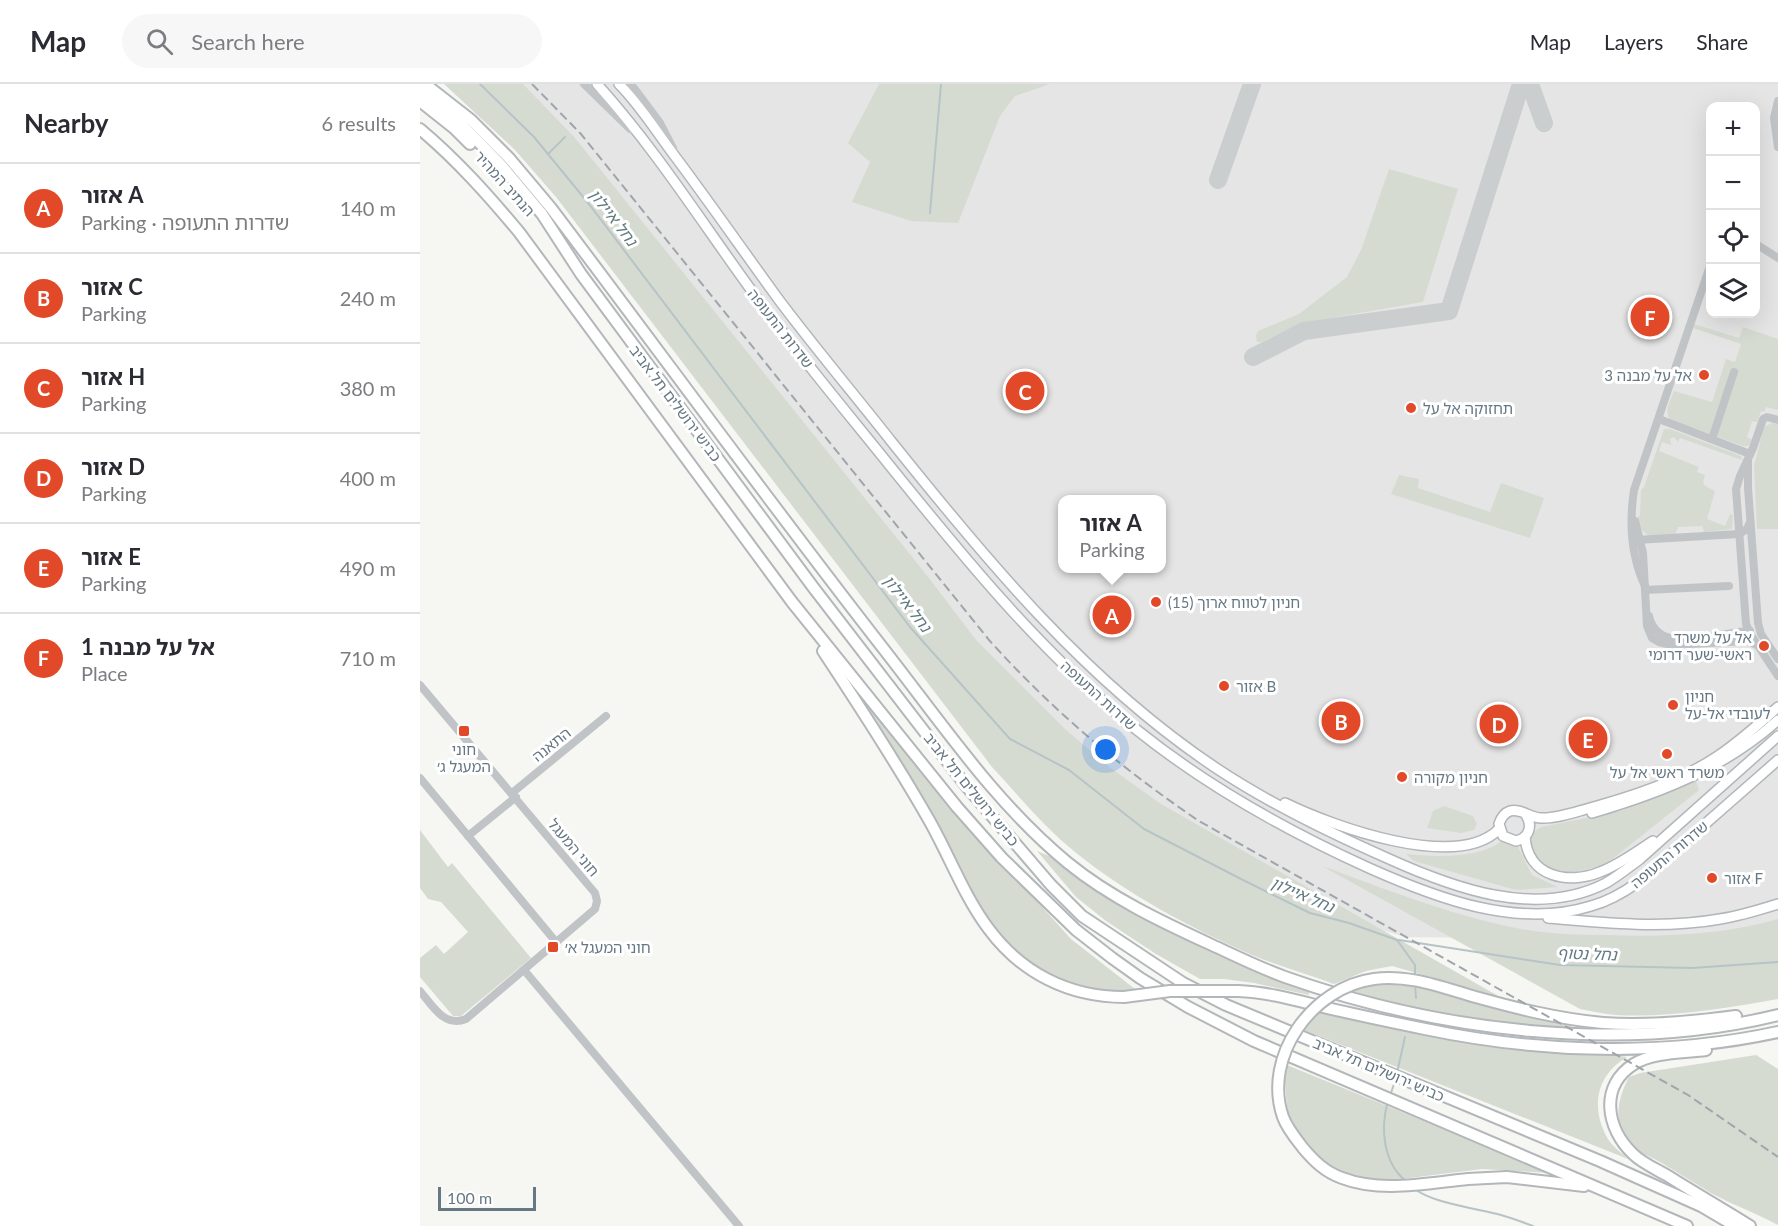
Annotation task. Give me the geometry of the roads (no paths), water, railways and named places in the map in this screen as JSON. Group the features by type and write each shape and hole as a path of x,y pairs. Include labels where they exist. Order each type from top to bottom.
{"highway":[{"path":"425,84 471,120 509,158 550,208 827,577 996,793 1055,852 1085,875 1155,918 1280,976 1343,996 1412,1013 1505,1028 1623,1035 1690,1030 1778,1013"},
{"name":"כביש ירושלים תל אביב","path":"420,90 462,125 501,165 542,214 580,274 813,587 967,787 1058,893 1082,916 1183,982 1226,1005 1610,1166 1701,1206 1734,1226"},
{"name":"הנתיב המהיר","path":"420,101 454,128 493,167 580,274"},
{"name":"כביש ירושלים תל אביב","path":"420,129 479,184 519,232 792,603 957,807 1002,858 1076,930 1140,978 1221,1025 1254,1041 1687,1226"},
{"path":"792,603 888,750 930,821 988,928 1010,953 1029,969 1050,981 1085,994 1124,997 1170,991 1238,991 1270,994 1445,1033 1556,1047 1647,1048 1756,1037 1778,1032"},
{"path":"1674,1220 1599,1189 1587,1187 1507,1178 1381,1186 1344,1179 1326,1171 1295,1138 1284,1118 1279,1086 1284,1055 1310,1013 1323,1001 1342,988 1374,979 1393,978 1420,981 1525,1011 1603,1023 1645,1024 1778,1013"},
{"path":"1750,1226 1634,1155 1615,1132 1609,1112 1611,1090 1635,1063 1653,1057 1778,1039"}],"main road":[{"name":"שדרות התעופה","path":"597,84 645,143 768,313 920,503 1013,612 1105,703 1137,730 1205,780 1286,829 1421,890 1453,901 1492,909 1555,913 1592,906 1614,897 1642,879 1778,760"},
{"name":"שדרות התעופה","path":"618,84 630,95 782,303 920,477 1026,601 1074,652 1116,691 1171,735 1233,778 1294,814 1400,864 1458,885 1495,895 1517,898 1554,898 1587,891 1606,883 1640,859 1778,736"},
{"path":"1777,706 1746,736 1716,758 1682,774 1591,807 1543,819 1518,811 1509,811 1500,820 1499,829 1503,836 1511,840 1521,840 1539,825 1593,813 1685,781 1720,763 1752,742 1778,720"},
{"path":"1233,778 1303,812 1370,835 1406,844 1441,846 1470,844 1487,839 1499,829"},
{"path":"1526,815 1530,824 1526,835 1528,855 1538,867 1558,876 1572,877 1600,873 1675,827"},
{"path":"1492,909 1516,915 1600,923 1657,923 1720,919 1778,904"}],"street":[{"path":"584,84 645,143"},
{"path":"631,84 660,123 684,168"},
{"path":"1778,102 1773,118 1778,147"},
{"path":"1760,247 1778,258"},
{"path":"1706,278 1634,490 1630,520 1639,543 1647,626 1652,638 1666,644 1750,632"},
{"path":"1712,440 1734,372"},
{"path":"1778,420 1767,417 1763,419 1736,489 1750,632 1778,676"},
{"path":"1659,419 1749,456"},
{"path":"1740,642 1758,623 1750,521 1749,456"},
{"path":"1632,505 1636,531 1641,538 1639,543 1645,588"},
{"path":"1639,543 1740,534 1747,529 1750,521"},
{"path":"1645,588 1729,586"},
{"path":"1750,632 1778,659"},
{"path":"1692,641 1752,642 1757,645"},
{"name":"חוני המעגל","path":"420,685 597,897 597,905 594,909 470,1016 456,1022 442,1016 420,990"},
{"name":"התאנה","path":"468,836 606,716"},
{"path":"420,778 555,942"},
{"path":"524,970 739,1226"}],"waterway":[{"name":"נחל איילון","path":"480,84 534,137 589,204 910,627 1010,739 1069,770 1144,829 1310,913 1349,923 1397,940 1415,965 1415,978"},
{"path":"930,213 941,84"},
{"path":"548,154 565,137"},
{"name":"נחל נטוף","path":"1399,940 1560,965 1692,968 1778,962"},
{"name":"נחל איילון","path":"1415,983 1416,998"},
{"name":"נחל איילון","path":"1397,1073 1405,1037"},
{"name":"נחל איילון","path":"1390,1096 1396,1078"},
{"name":"נחל איילון","path":"1388,1101 1384,1122 1385,1144 1392,1165 1406,1181"},
{"name":"נחל איילון","path":"1415,1189 1444,1202 1501,1215 1533,1226"}],"railway":[{"path":"532,84 581,134 989,640 1013,666 1089,737 1143,781 1199,821 1688,1095 1778,1157"}],"place":[{"name":"אל על מבנה 1","path":"1650,317"},
{"name":"אל על מבנה 3","path":"1704,375"},
{"name":"אזור H","path":"1025,391"},
{"name":"תחזוקה אל על","path":"1411,408"},
{"name":"חניון לטווח ארוך (15)","path":"1156,602"},
{"name":"אזור A","path":"1112,615"},
{"name":"אל על משרד ראשי-שער דרומי","path":"1764,646"},
{"name":"אזור B","path":"1224,686"},
{"name":"חניון לעובדי אל-על","path":"1673,705"},
{"name":"אזור C","path":"1341,721"},
{"name":"אזור D","path":"1499,724"},
{"name":"חוני המעגל ג׳","path":"464,731"},
{"name":"אזור E","path":"1588,739"},
{"name":"משרד ראשי אל על","path":"1667,754"},
{"name":"חניון מקורה","path":"1402,777"},
{"name":"אזור F","path":"1712,878"},
{"name":"חוני המעגל א׳","path":"553,947"}]}
